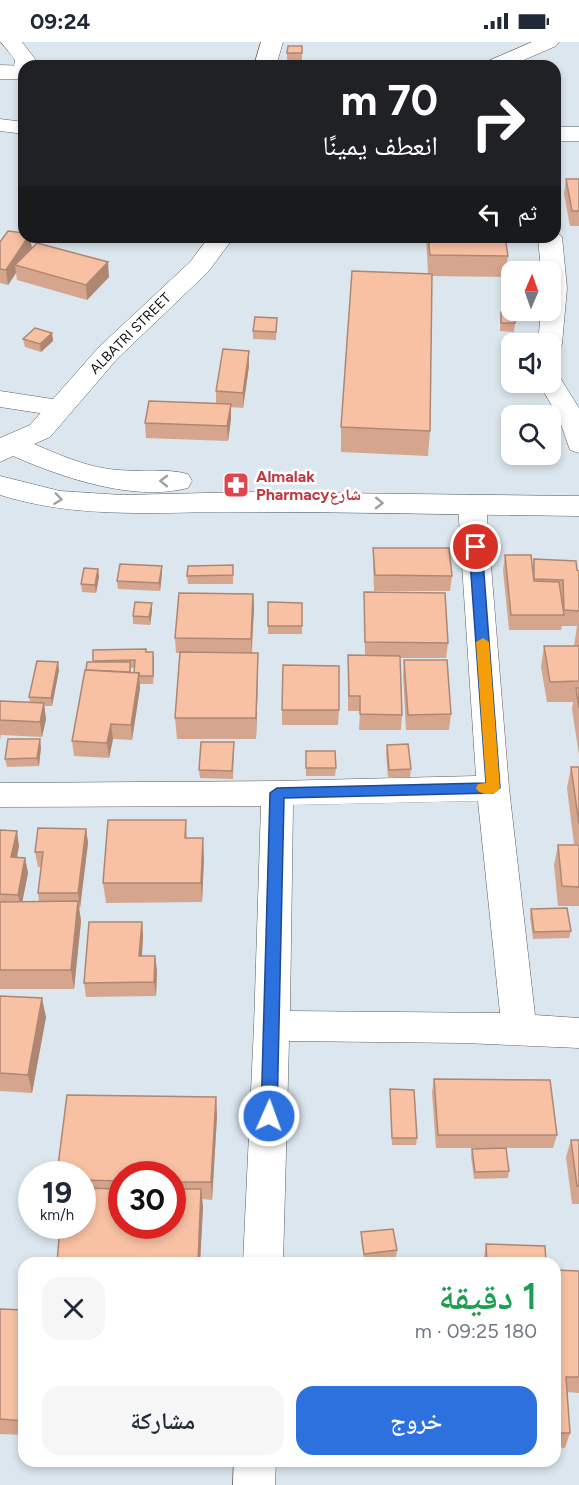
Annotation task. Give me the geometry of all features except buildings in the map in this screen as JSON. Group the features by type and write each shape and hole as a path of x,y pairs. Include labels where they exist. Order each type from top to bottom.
{"main road":[{"path":"267,60 272,42"},
{"path":"0,72 18,70"},
{"name":"ALBATRI STREET","path":"0,486 39,444 59,408 108,353 199,267 217,243"},
{"path":"5,448 39,444 94,476 125,481 579,487"},
{"path":"0,486 60,500 109,504 248,502 579,506"}],"street":[{"path":"11,42 25,60"},
{"path":"506,60 549,42"},
{"path":"0,125 18,127"},
{"path":"561,134 579,134"},
{"path":"551,243 555,288 552,333 579,322"},
{"path":"557,393 571,416 579,444"},
{"path":"0,399 59,408"},
{"path":"472,504 493,788 519,1029"},
{"path":"0,795 277,793 493,788"},
{"path":"263,1257 272,1026 277,793"},
{"path":"272,1026 519,1029 579,1033"},
{"path":"254,1485 255,1467"}],"slow traffic":[{"path":"483,642 493,788 483,788"}],"place":[{"name":"Almalak Pharmacyشارع","path":"236,485"}],"route":[{"path":"269,1116 277,793 493,788 476,547"}]}
